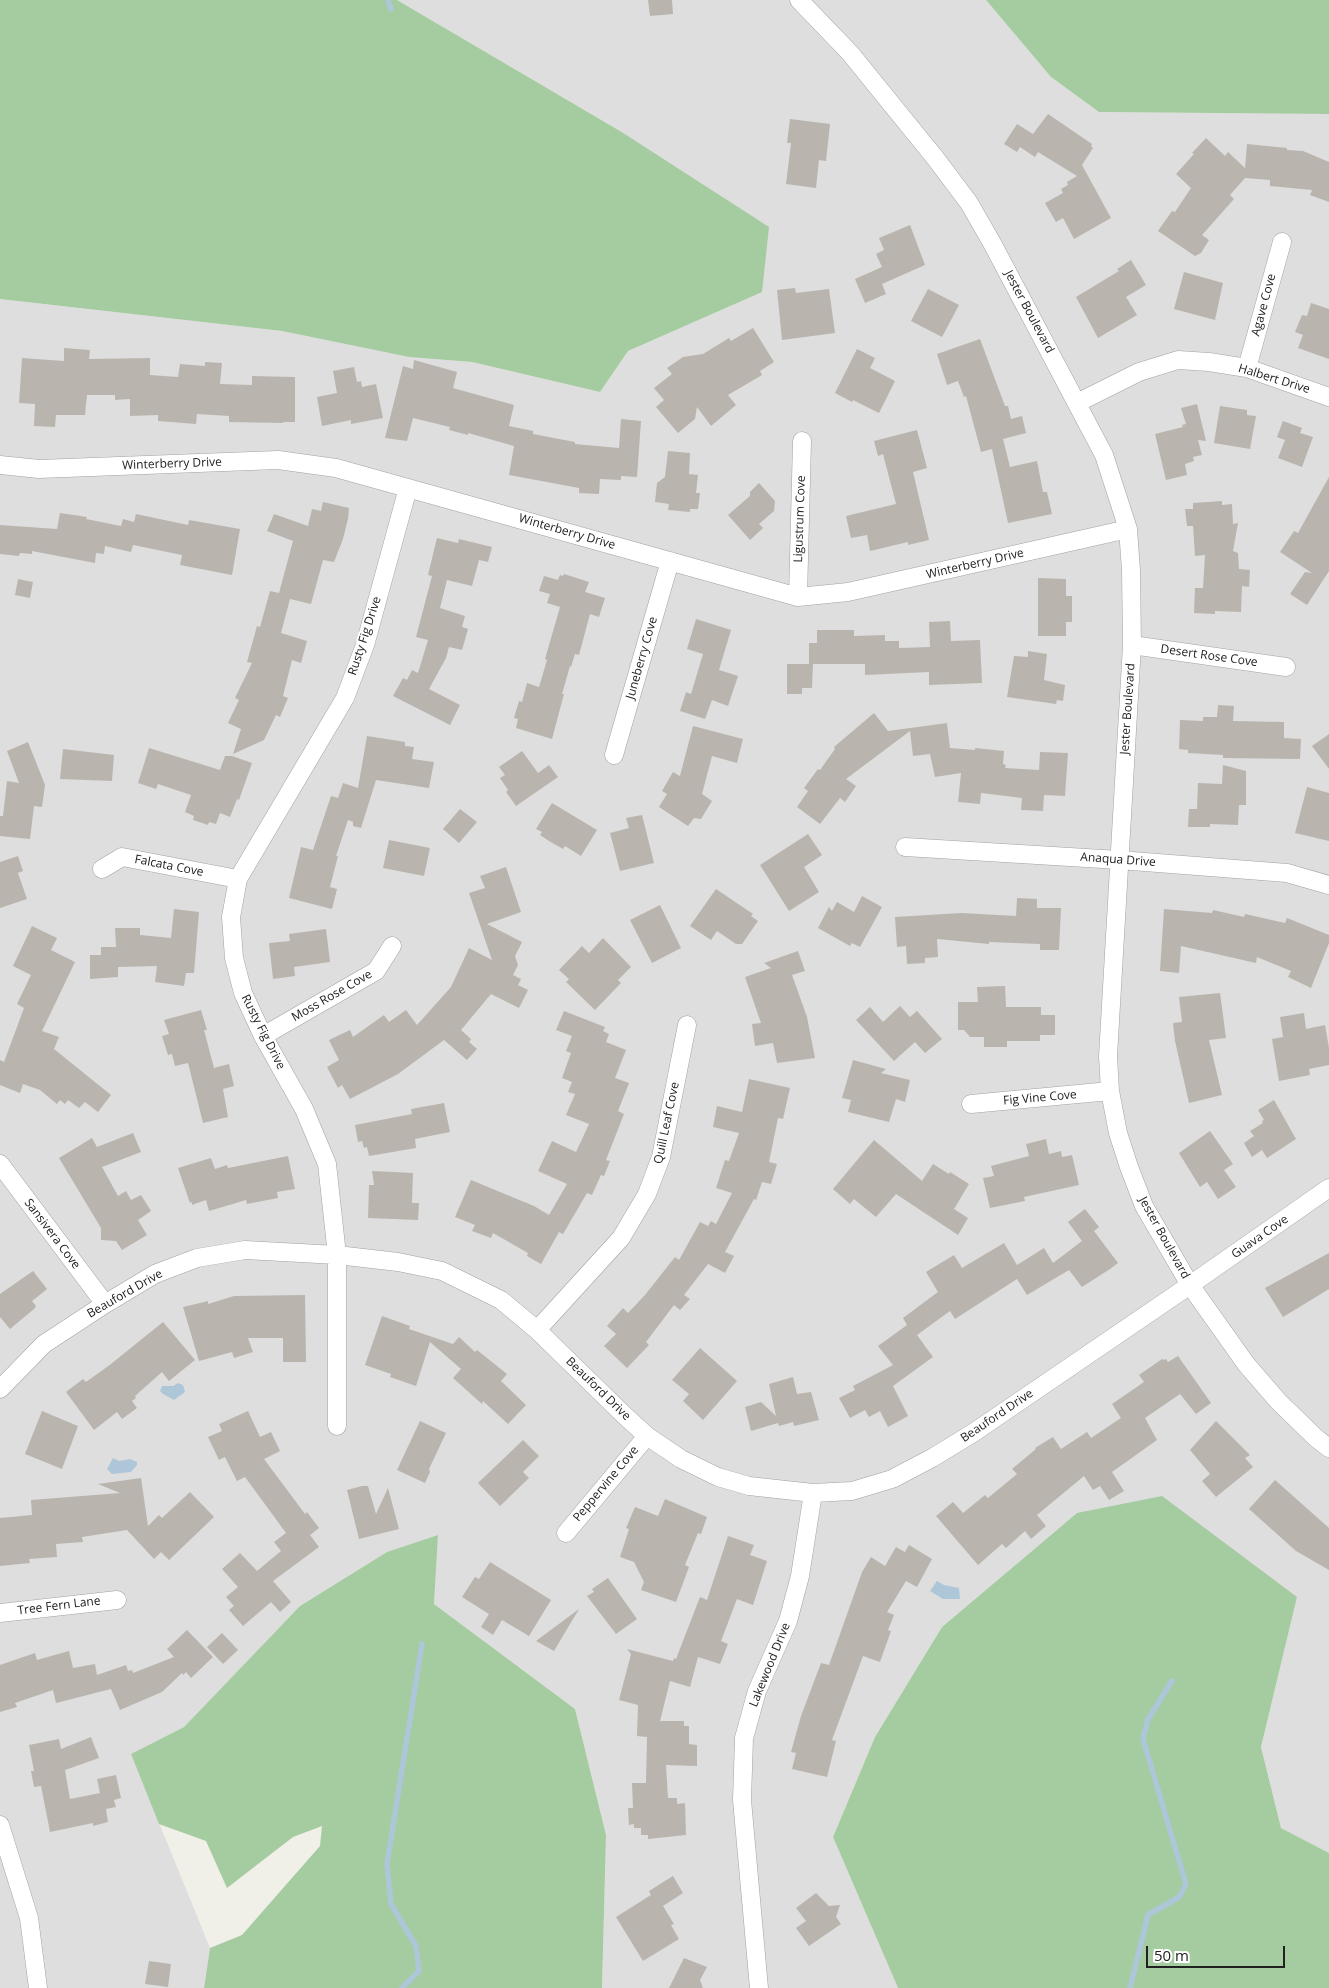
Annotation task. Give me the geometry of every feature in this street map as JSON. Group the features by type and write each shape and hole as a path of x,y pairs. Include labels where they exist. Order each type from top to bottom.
{"street":[{"name":"Jester Boulevard","path":"799,0 850,53 969,203 992,242 1104,455 1128,529 1131,570 1132,646 1108,1056 1110,1091 1121,1142 1144,1206 1190,1285 1252,1371 1278,1401 1329,1448"},
{"name":"Agave Cove","path":"1247,368 1282,242"},
{"name":"Halbert Drive","path":"1077,403 1139,372 1178,360 1209,362 1247,368 1329,396"},
{"name":"Ligustrum Cove","path":"798,597 802,441"},
{"name":"Winterberry Drive","path":"0,465 39,469 278,460 336,468 798,597 848,592 1128,529"},
{"name":"Rusty Fig Drive","path":"338,1426 337,1255 327,1164 304,1109 263,1036 243,993 234,958 231,917 238,879 345,698 365,645 408,488"},
{"name":"Juneberry Cove","path":"614,755 670,561"},
{"name":"Desert Rose Cove","path":"1132,646 1286,667"},
{"name":"Anaqua Drive","path":"905,847 1119,860 1287,873 1329,885"},
{"name":"Falcata Cove","path":"102,869 122,857 238,879"},
{"name":"Moss Rose Cove","path":"263,1036 376,971 392,946"},
{"name":"Quill Leaf Cove","path":"537,1330 621,1238 647,1194 661,1157 687,1025"},
{"name":"Fig Vine Cove","path":"971,1104 1110,1091"},
{"name":"Sansivera Cove","path":"0,1164 105,1304"},
{"name":"Guava Cove","path":"1190,1285 1329,1188"},
{"name":"Beauford Drive","path":"0,1389 44,1344 155,1274 197,1258 245,1250 337,1255 398,1262 442,1271 501,1300 537,1330 647,1436 681,1459 718,1477 750,1486 813,1493 852,1491 892,1479 932,1458 973,1433 1190,1285"},
{"name":"Peppervine Cove","path":"566,1533 647,1436"},
{"name":"Lakewood Drive","path":"759,1988 742,1800 744,1738 757,1691 790,1612 800,1576 813,1493"},
{"name":"Tree Fern Lane","path":"0,1613 117,1600"},
{"path":"0,1825 28,1918 38,1988"}],"shaded area":[{"path":"397,0 986,0 1051,77 1099,112 1329,114 1329,1853 1281,1828 1261,1747 1297,1597 1077,1513 942,1627 875,1737 833,1837 898,1988 602,1988 606,1835 575,1709 434,1604 438,1535 387,1552 300,1606 184,1727 131,1754 210,1948 204,1988 0,1988 0,299 282,331 409,357 472,362 600,392 628,351 761,292 620,131"}],"green space":[{"path":"0,0 397,0 620,131 769,227 762,292 628,351 600,392 472,362 409,357 282,331 0,299"},
{"path":"986,0 1329,0 1329,114 1099,112 1051,77"},
{"path":"1162,1496 1297,1597 1261,1747 1281,1828 1329,1853 1329,1988 898,1988 833,1837 875,1737 942,1627 1077,1513"},
{"path":"438,1535 434,1604 575,1709 606,1835 602,1988 204,1988 210,1948 242,1935 320,1846 322,1826 293,1837 227,1888 206,1841 159,1824 131,1754 184,1727 300,1606 387,1552"}],"water":[{"path":"178,1383 183,1385 185,1392 174,1400 160,1391 162,1386 173,1386"},
{"path":"113,1458 119,1461 130,1459 137,1462 137,1465 131,1472 112,1474 107,1469"},
{"path":"937,1581 944,1585 959,1588 960,1599 943,1599 930,1591"}],"building":[{"path":"648,0 672,0 673,14 650,16"},
{"path":"1048,114 1092,144 1093,148 1082,165 1111,218 1074,239 1063,218 1056,222 1045,203 1063,193 1061,189 1068,185 1067,182 1077,176 1038,152 1035,157 1020,147 1017,152 1004,144 1017,124 1033,134"},
{"path":"790,119 830,124 826,161 819,160 816,188 786,184 791,143 787,143"},
{"path":"1206,138 1225,156 1228,152 1245,168 1247,144 1303,151 1329,162 1329,202 1310,195 1312,190 1270,186 1270,180 1245,178 1230,195 1234,199 1202,235 1209,240 1201,253 1195,256 1158,231 1172,211 1175,212 1191,188 1176,174"},
{"path":"910,225 925,265 882,284 886,294 865,303 855,279 882,267 876,254 884,250 879,238"},
{"path":"1131,260 1146,285 1126,297 1137,315 1098,338 1076,297 1119,271 1117,269"},
{"path":"1184,272 1223,283 1215,320 1174,309"},
{"path":"795,288 796,293 829,289 835,333 782,340 777,290"},
{"path":"928,289 959,305 942,337 911,321"},
{"path":"1311,303 1329,309 1329,359 1298,348 1303,335 1295,332 1302,315 1307,316"},
{"path":"753,328 774,362 760,371 762,375 728,395 736,405 711,426 697,407 695,419 678,433 656,407 664,400 654,388 672,374 667,368 683,357 703,354 729,338 731,341"},
{"path":"980,339 1005,406 1008,406 1011,419 1022,416 1026,433 1003,439 1010,467 1037,461 1043,492 1047,492 1052,514 1008,523 992,449 981,452 966,396 964,397 958,381 947,385 937,354"},
{"path":"64,348 90,350 89,359 150,358 150,375 178,377 180,364 205,366 205,362 222,363 220,384 252,385 252,376 295,377 295,422 229,422 229,416 197,414 196,424 158,421 158,415 130,416 130,399 115,400 115,395 87,395 85,415 56,415 55,427 34,426 35,404 19,403 22,358 64,361"},
{"path":"857,349 875,358 870,368 895,381 879,413 835,393"},
{"path":"414,360 457,372 453,388 514,405 509,426 533,431 533,434 575,442 575,444 619,448 621,419 641,421 637,477 621,476 621,480 600,479 599,494 579,493 579,488 509,475 514,446 468,433 468,435 449,430 450,427 413,418 407,441 385,438 403,366 413,369"},
{"path":"354,367 357,382 361,381 362,387 376,384 383,418 351,424 351,420 322,426 317,397 337,393 333,371"},
{"path":"1197,404 1206,441 1198,440 1202,455 1193,457 1194,461 1185,464 1187,475 1166,480 1155,434 1183,427 1182,425 1186,424 1181,408"},
{"path":"1220,406 1247,410 1247,415 1256,416 1250,449 1214,443"},
{"path":"1283,421 1302,428 1300,433 1313,437 1302,467 1278,458 1285,440 1277,437"},
{"path":"917,430 927,468 913,472 929,540 908,545 908,542 870,551 867,535 851,538 846,516 896,504 883,454 878,456 874,441"},
{"path":"668,451 690,453 689,474 698,475 696,493 700,493 698,509 690,509 690,512 668,510 669,504 655,502 657,483 665,477"},
{"path":"1329,477 1329,571 1307,605 1290,594 1305,572 1312,573 1280,552 1294,531 1298,533"},
{"path":"759,483 775,501 774,511 759,524 763,528 750,540 728,515 750,496 750,492"},
{"path":"1222,501 1222,505 1232,504 1233,524 1238,523 1233,551 1238,553 1239,569 1250,570 1249,587 1242,586 1241,612 1215,611 1215,614 1194,613 1195,588 1203,588 1205,555 1195,556 1193,526 1187,526 1185,509 1193,509 1193,503"},
{"path":"323,502 349,508 348,519 334,562 323,560 311,604 290,599 281,633 307,641 301,663 292,660 283,696 288,698 280,717 276,715 264,740 233,754 241,729 228,723 239,700 235,698 252,663 247,662 257,626 260,627 270,591 279,593 293,541 267,531 274,514 308,526 312,509 321,511"},
{"path":"60,513 87,517 86,519 121,526 123,519 134,522 136,514 188,525 189,520 240,529 232,575 180,565 182,555 133,545 131,552 105,546 104,554 96,553 95,563 32,551 32,554 20,553 19,556 0,554 0,525 57,529"},
{"path":"437,538 458,543 459,539 492,547 488,562 479,560 472,586 447,580 440,608 465,616 462,627 468,629 462,650 449,647 446,658 429,689 460,705 450,725 393,696 403,678 407,680 412,670 418,673 428,640 416,637 432,576 428,575"},
{"path":"564,574 589,582 585,592 605,598 599,617 590,614 579,655 575,654 570,666 552,739 516,728 518,719 514,718 519,701 522,702 527,683 539,687 560,607 547,603 550,594 539,591 544,576 558,580 560,575 563,576"},
{"path":"1038,578 1066,579 1066,596 1072,596 1072,622 1066,622 1066,636 1038,636"},
{"path":"18,579 33,582 30,598 15,595"},
{"path":"696,619 731,630 719,670 738,676 728,706 712,700 705,719 680,711 686,692 691,694 703,654 687,649"},
{"path":"950,621 951,641 980,640 982,683 929,685 929,672 865,675 865,664 813,664 812,688 802,688 802,694 787,694 787,664 809,664 809,643 817,643 817,630 854,630 854,636 885,635 885,641 899,641 899,648 930,647 929,622"},
{"path":"1028,651 1047,654 1044,680 1065,685 1063,701 1057,700 1056,704 1007,697 1014,656 1028,657"},
{"path":"1218,705 1234,706 1233,721 1284,722 1284,738 1301,739 1300,759 1223,758 1223,755 1188,753 1188,750 1179,749 1180,720 1203,721 1203,717 1217,717"},
{"path":"874,713 888,731 947,723 950,748 1004,751 1003,764 1006,765 1005,768 1039,770 1040,752 1068,753 1065,796 1044,795 1043,811 1021,810 1022,798 981,793 980,804 958,802 961,773 935,777 930,754 913,756 910,731 846,779 856,786 845,802 840,798 820,824 797,807 808,791 804,788 818,769 820,770 835,749 834,747"},
{"path":"693,726 743,739 737,763 712,756 702,794 712,801 701,819 694,818 688,826 659,807 667,794 662,791 673,772 680,776"},
{"path":"1329,734 1329,769 1312,746"},
{"path":"367,736 405,742 405,746 414,747 412,759 434,762 429,788 376,780 361,828 353,826 353,822 348,820 336,856 338,856 330,887 337,889 332,909 289,898 301,847 313,850 331,796 338,798 343,783 358,788"},
{"path":"28,742 45,785 42,807 34,806 30,839 0,836 0,816 3,816 7,781 19,783 7,751"},
{"path":"149,748 220,770 225,756 232,756 252,763 239,800 237,799 230,817 220,813 216,824 209,822 208,825 193,820 194,816 185,812 191,795 158,784 156,789 138,783"},
{"path":"63,749 114,755 112,781 60,779"},
{"path":"522,751 538,773 549,765 558,777 516,806 506,792 508,790 500,778 505,775 499,767"},
{"path":"1223,765 1246,771 1246,805 1239,805 1238,825 1210,824 1210,827 1188,827 1189,809 1197,809 1198,783 1222,784"},
{"path":"1307,787 1329,793 1329,841 1295,833"},
{"path":"552,803 597,830 581,856 565,846 563,849 549,841 540,835 542,832 536,829"},
{"path":"460,809 477,822 459,843 443,829"},
{"path":"642,815 654,863 620,871 610,833 629,828 626,818"},
{"path":"808,834 822,855 804,867 819,892 789,911 760,865"},
{"path":"389,840 430,848 424,876 383,868"},
{"path":"18,856 23,871 18,873 27,899 0,908 0,862"},
{"path":"506,867 521,912 487,924 522,942 515,956 518,965 513,975 521,979 518,985 528,990 519,1008 491,994 461,1030 471,1039 469,1042 477,1049 467,1060 444,1040 398,1074 350,1099 342,1085 338,1088 327,1067 339,1060 329,1040 350,1030 353,1037 384,1015 389,1022 406,1010 417,1025 451,987 469,948 492,960 469,893 485,888 480,876"},
{"path":"716,889 753,914 751,916 758,921 742,944 736,944 717,931 711,940 690,926"},
{"path":"862,896 882,907 860,947 852,943 850,946 818,928 829,907 832,911 837,902 854,912"},
{"path":"1017,898 1037,899 1037,908 1061,908 1059,950 1040,950 1040,944 989,942 989,944 937,939 938,957 925,958 925,963 907,964 906,946 897,947 895,917 961,913 1016,916"},
{"path":"660,905 681,948 652,963 630,920"},
{"path":"174,909 199,912 194,973 186,973 184,986 155,982 157,966 118,967 118,977 90,979 90,955 101,955 101,947 116,947 115,928 140,928 140,935 171,938"},
{"path":"1164,909 1212,913 1213,910 1244,917 1245,914 1285,923 1287,918 1329,935 1329,943 1311,988 1288,977 1291,971 1257,957 1256,963 1181,946 1179,973 1160,971"},
{"path":"32,926 57,938 51,950 75,962 42,1031 59,1037 54,1049 111,1095 98,1112 85,1102 79,1108 68,1100 65,1104 60,1100 57,1104 40,1090 23,1084 20,1093 0,1085 0,1060 4,1062 24,1008 17,1004 31,975 13,966"},
{"path":"326,929 330,962 294,967 295,976 273,979 269,943 290,941 289,934"},
{"path":"603,938 631,967 618,980 621,983 595,1010 566,982 569,979 559,970 582,946 589,953"},
{"path":"798,951 805,971 792,975 807,1017 815,1058 777,1063 773,1043 755,1046 752,1024 761,1023 745,977 771,968 764,963"},
{"path":"1005,986 1006,1007 1041,1007 1041,1015 1055,1015 1055,1035 1040,1035 1040,1041 1007,1041 1007,1047 984,1047 984,1037 970,1037 964,1030 958,1030 958,1002 978,1002 977,987"},
{"path":"1220,993 1226,1038 1209,1040 1222,1095 1189,1103 1175,1041 1173,1023 1182,1022 1179,997"},
{"path":"900,1006 910,1017 917,1011 942,1039 925,1053 915,1042 894,1061 856,1020 870,1007 883,1022"},
{"path":"201,1010 214,1068 229,1064 234,1086 223,1089 228,1117 203,1123 188,1063 175,1066 172,1054 168,1055 162,1036 169,1034 164,1020"},
{"path":"564,1011 605,1027 603,1031 609,1034 606,1042 626,1050 615,1078 629,1083 618,1111 624,1114 606,1160 610,1161 604,1176 601,1175 592,1195 587,1193 563,1234 559,1232 541,1264 527,1256 528,1253 493,1233 491,1238 472,1231 475,1225 455,1217 471,1180 534,1206 549,1215 567,1184 538,1171 552,1141 576,1152 589,1124 566,1115 575,1094 568,1092 572,1082 562,1078 571,1053 566,1051 572,1036 556,1030"},
{"path":"1304,1013 1306,1029 1325,1025 1329,1048 1329,1065 1309,1069 1310,1075 1279,1081 1272,1039 1283,1037 1280,1017"},
{"path":"853,1060 886,1069 881,1073 910,1080 905,1102 896,1099 889,1122 848,1112 851,1100 842,1098"},
{"path":"749,1079 790,1088 783,1119 778,1118 769,1162 777,1164 771,1184 762,1182 756,1200 754,1199 725,1252 734,1256 725,1273 708,1264 684,1295 690,1299 680,1310 674,1305 646,1342 649,1345 627,1368 604,1346 616,1334 607,1326 623,1308 628,1313 675,1257 679,1260 700,1222 708,1226 711,1221 716,1224 732,1193 716,1188 725,1160 729,1161 739,1133 713,1127 717,1106 742,1112"},
{"path":"1274,1100 1296,1139 1267,1158 1262,1150 1252,1157 1244,1143 1254,1136 1250,1131 1263,1123 1262,1121 1264,1120 1258,1110"},
{"path":"444,1103 450,1132 415,1139 416,1148 369,1156 367,1147 364,1148 362,1141 358,1142 355,1125 412,1114 411,1109"},
{"path":"1210,1131 1233,1164 1224,1170 1236,1187 1218,1199 1207,1182 1200,1187 1179,1153"},
{"path":"133,1133 141,1152 102,1167 118,1196 126,1191 131,1200 141,1195 151,1211 138,1220 147,1235 122,1250 116,1241 101,1240 101,1228 59,1158 92,1138 97,1147"},
{"path":"1046,1139 1049,1154 1061,1151 1062,1157 1072,1155 1079,1185 1024,1197 1025,1201 990,1208 983,1178 994,1176 991,1166 1029,1156 1026,1144"},
{"path":"874,1140 922,1181 933,1164 969,1184 954,1209 968,1218 958,1235 896,1194 876,1217 854,1199 850,1204 833,1189"},
{"path":"288,1156 295,1189 277,1192 278,1198 247,1204 246,1200 209,1211 206,1200 192,1205 192,1202 190,1203 178,1168 211,1158 215,1169 227,1165 228,1168"},
{"path":"372,1171 413,1173 412,1203 419,1203 418,1220 368,1218 369,1185 374,1185"},
{"path":"1085,1209 1099,1227 1094,1231 1118,1263 1082,1287 1069,1270 1027,1295 1017,1279 955,1319 950,1311 917,1335 933,1357 893,1386 908,1416 888,1427 880,1411 869,1417 865,1410 850,1418 839,1398 855,1390 853,1386 893,1365 878,1346 907,1325 903,1318 938,1292 926,1272 954,1255 962,1268 1004,1243 1017,1265 1044,1248 1053,1263 1082,1241 1068,1222"},
{"path":"1329,1253 1329,1289 1283,1317 1265,1288"},
{"path":"33,1271 47,1289 32,1301 36,1306 34,1309 10,1329 0,1317 0,1294"},
{"path":"305,1295 306,1362 283,1362 283,1338 248,1338 253,1352 234,1358 232,1352 199,1361 183,1307 208,1301 208,1304 234,1296"},
{"path":"382,1316 410,1326 409,1329 453,1344 459,1337 475,1352 477,1350 507,1374 501,1381 526,1405 508,1424 483,1401 482,1404 453,1378 461,1369 430,1342 416,1386 390,1377 391,1374 365,1365"},
{"path":"163,1322 195,1360 169,1381 162,1372 135,1396 136,1398 132,1401 137,1408 122,1419 117,1412 94,1430 66,1392 83,1379 86,1382 111,1364"},
{"path":"700,1348 737,1381 703,1420 683,1401 689,1394 672,1380"},
{"path":"1178,1356 1211,1403 1196,1414 1180,1394 1145,1418 1157,1440 1112,1472 1124,1491 1109,1500 1100,1486 1093,1490 1084,1476 1037,1515 1046,1526 1031,1539 1025,1531 1006,1548 1002,1544 978,1565 936,1516 953,1502 963,1513 985,1495 988,1498 1017,1474 1012,1469 1035,1448 1053,1437 1061,1449 1087,1432 1091,1438 1121,1418 1112,1404 1144,1382 1139,1375 1162,1359 1166,1359 1168,1362"},
{"path":"793,1377 797,1394 811,1392 819,1420 794,1426 793,1422 779,1426 778,1423 751,1431 745,1407 761,1402 776,1416 769,1384"},
{"path":"42,1411 78,1426 62,1469 25,1454"},
{"path":"248,1411 260,1437 271,1432 280,1451 264,1459 305,1514 307,1512 319,1528 310,1535 319,1547 273,1581 291,1602 280,1612 271,1602 243,1626 229,1610 234,1606 226,1597 238,1587 222,1569 240,1553 257,1571 281,1551 274,1542 286,1533 245,1477 237,1481 225,1457 219,1460 208,1437 222,1431 219,1424"},
{"path":"420,1421 446,1433 429,1469 430,1472 425,1483 397,1470"},
{"path":"1216,1421 1250,1455 1245,1458 1253,1467 1216,1497 1202,1481 1210,1474 1190,1450"},
{"path":"523,1440 539,1456 523,1472 529,1478 500,1506 478,1483"},
{"path":"141,1478 148,1526 159,1515 162,1518 190,1492 214,1517 169,1560 161,1552 154,1559 127,1530 82,1537 83,1542 56,1544 57,1557 29,1559 30,1563 0,1566 0,1518 32,1515 31,1500 120,1493 98,1484"},
{"path":"1275,1480 1329,1528 1329,1570 1296,1551 1249,1509"},
{"path":"368,1486 376,1514 388,1488 399,1529 359,1539 347,1490"},
{"path":"665,1499 707,1517 701,1534 698,1533 685,1565 689,1567 676,1602 641,1590 644,1582 634,1562 620,1557 629,1529 626,1528 635,1507 658,1516"},
{"path":"728,1536 754,1545 750,1555 767,1561 753,1605 737,1599 721,1641 728,1644 720,1664 698,1657 690,1687 670,1681 660,1721 684,1721 684,1726 689,1726 689,1744 697,1745 697,1766 666,1765 668,1798 677,1798 677,1804 685,1803 686,1835 648,1839 648,1835 641,1835 641,1828 634,1828 634,1824 629,1825 628,1808 633,1808 632,1783 646,1783 647,1737 637,1736 638,1705 619,1700 631,1654 627,1649 673,1661 674,1658 676,1659 700,1597 707,1600"},
{"path":"909,1545 932,1559 917,1587 906,1581 887,1612 894,1615 888,1630 891,1631 880,1662 863,1656 832,1740 836,1741 827,1777 792,1769 796,1753 791,1752 801,1716 821,1663 829,1665 862,1572 871,1557 885,1566 896,1547 905,1552"},
{"path":"490,1562 551,1600 529,1636 502,1620 493,1635 481,1627 489,1614 462,1597 475,1577 479,1579"},
{"path":"608,1578 637,1619 616,1634 587,1596 594,1592 592,1589"},
{"path":"579,1609 554,1651 536,1641"},
{"path":"187,1630 213,1657 191,1678 186,1672 183,1675 182,1673 162,1692 120,1710 111,1689 56,1703 53,1690 15,1703 17,1707 0,1712 0,1665 35,1653 37,1660 69,1651 73,1668 95,1664 97,1675 126,1665 128,1671 132,1670 133,1673 174,1657 167,1649"},
{"path":"222,1633 238,1650 223,1664 207,1647"},
{"path":"91,1737 99,1758 65,1770 70,1799 100,1793 97,1779 116,1775 121,1798 114,1800 116,1807 106,1809 108,1822 93,1826 93,1823 50,1832 41,1786 34,1787 31,1771 34,1771 29,1745 59,1739 61,1749"},
{"path":"673,1876 683,1893 663,1906 674,1924 671,1925 679,1939 643,1961 616,1917 651,1895 649,1891"},
{"path":"816,1893 829,1906 840,1905 836,1917 841,1924 809,1946 796,1928 806,1921 796,1908"},
{"path":"684,1958 707,1967 700,1980 703,1988 669,1988"},
{"path":"149,1961 171,1964 168,1987 145,1984"}],"waterway":[{"path":"388,0 391,9"},
{"path":"402,1988 419,1971 416,1946 391,1904 387,1864 422,1644"},
{"path":"1130,1988 1148,1915 1179,1897 1186,1884 1143,1739 1148,1719 1172,1681"}]}
